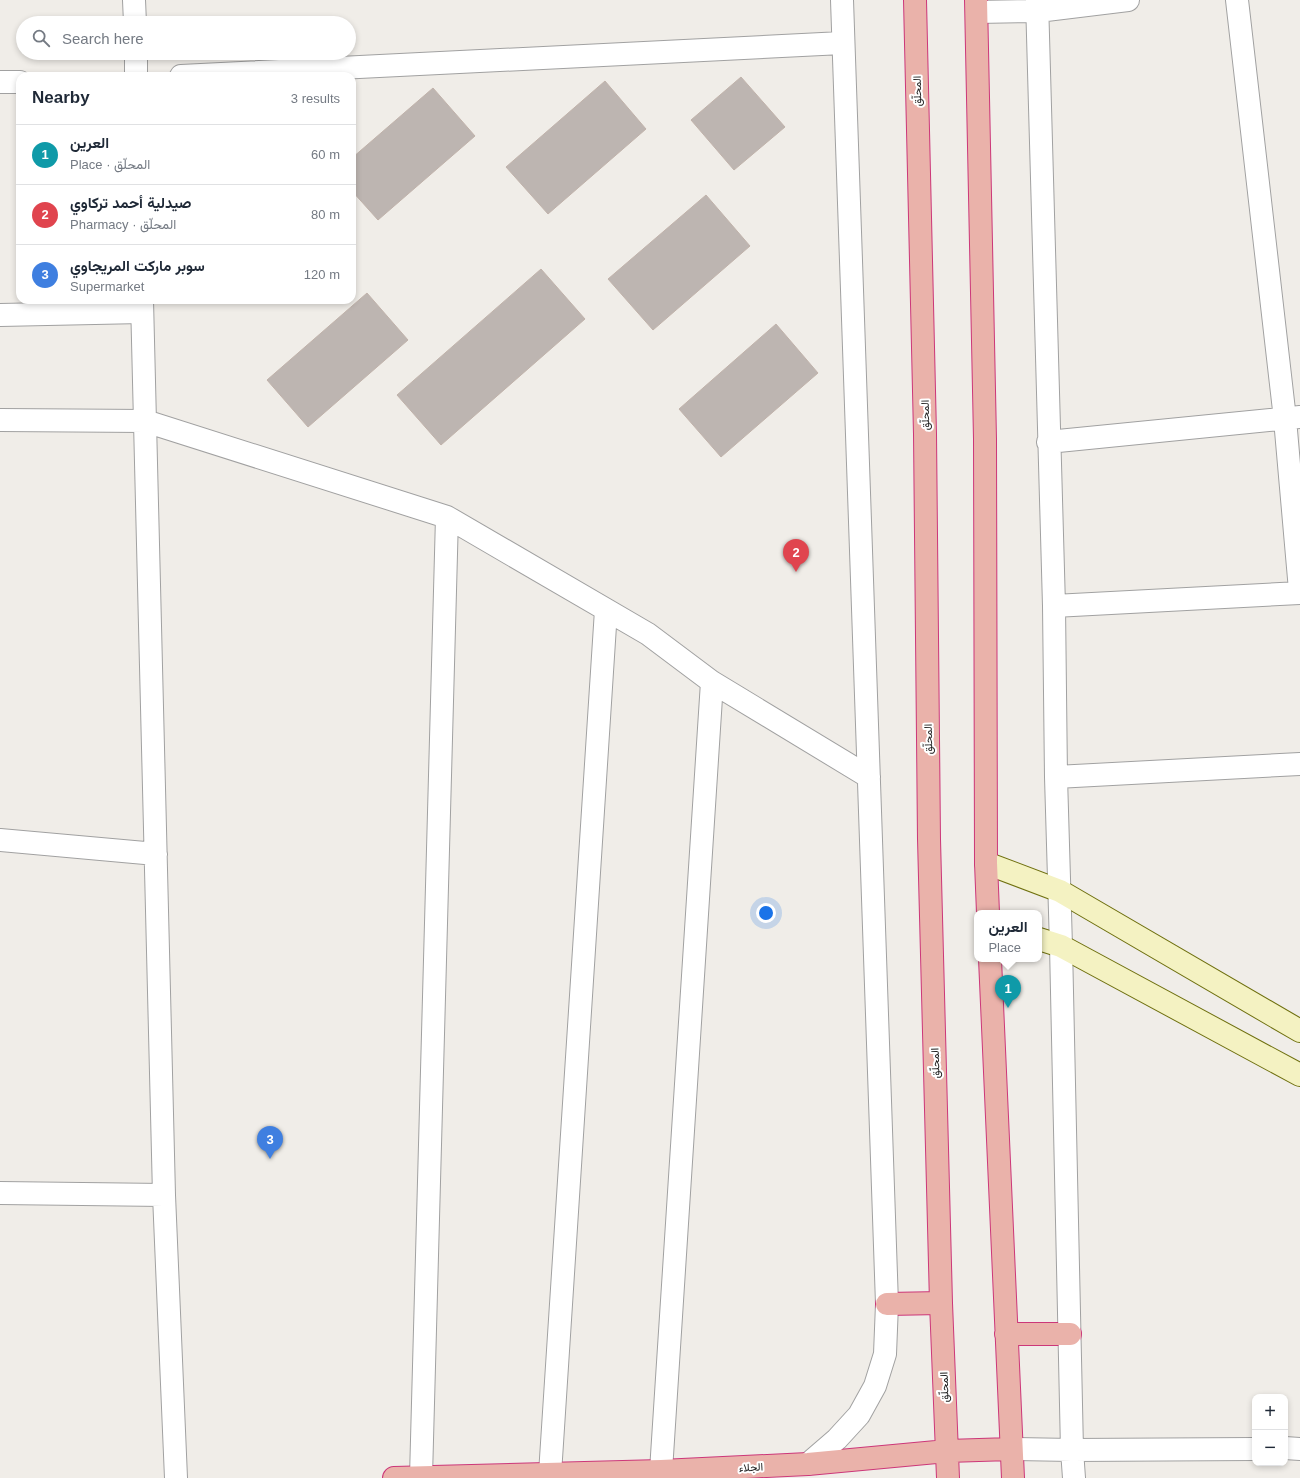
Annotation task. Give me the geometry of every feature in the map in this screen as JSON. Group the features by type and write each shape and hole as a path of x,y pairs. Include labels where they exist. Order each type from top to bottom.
{"highway":[{"name":"المحلّق","path":"915,0 925,434 929,839 941,1303 948,1478"},
{"path":"976,6 985,447 986,863 988,910"},
{"path":"990,962 1013,1478"},
{"path":"887,1304 941,1303"},
{"path":"1006,1334 1070,1334"},
{"name":"الجلاء","path":"394,1478 661,1471 808,1464 947,1451 1011,1449"}],"main road":[{"path":"986,863 1060,891 1300,1031"},
{"path":"1042,940 1061,946 1300,1075"}],"street":[{"path":"134,0 135,16"},
{"path":"808,1464 837,1439 859,1415 875,1386 885,1354 887,1304 842,43 842,0"},
{"path":"976,6 1038,5 1128,0"},
{"path":"1237,0 1293,418 1300,590"},
{"path":"1038,5 1048,442 1054,606 1056,777 1060,891 1072,1450 1074,1478"},
{"path":"261,72 842,43"},
{"path":"136,60 136,72"},
{"path":"0,82 16,82"},
{"path":"0,315 142,306 164,1195 176,1478"},
{"path":"1048,442 1293,418"},
{"path":"0,420 145,421 447,517 648,634 712,682 869,777"},
{"path":"421,1477 447,517"},
{"path":"1054,606 1300,593"},
{"path":"550,1474 606,610"},
{"path":"661,1471 712,682"},
{"path":"1056,777 1300,764"},
{"path":"0,840 156,854"},
{"path":"0,1194 164,1195"},
{"path":"1011,1449 1072,1450 1252,1448"},
{"path":"1288,1448 1300,1449"}],"building":[{"path":"741,77 785,127 734,170 691,120"},
{"path":"605,81 646,129 548,214 506,167"},
{"path":"433,88 475,136 378,220 356,195 356,155"},
{"path":"706,195 750,246 653,330 608,279"},
{"path":"541,269 585,319 441,445 397,395"},
{"path":"367,293 408,340 308,427 267,380"},
{"path":"776,324 818,373 721,457 679,409"}],"place":[{"name":"صيدلية أحمد تركاوي","path":"796,572"},
{"name":"العرين","path":"1008,1008"},
{"name":"سوبر ماركت المريجاوي","path":"270,1159"}]}
